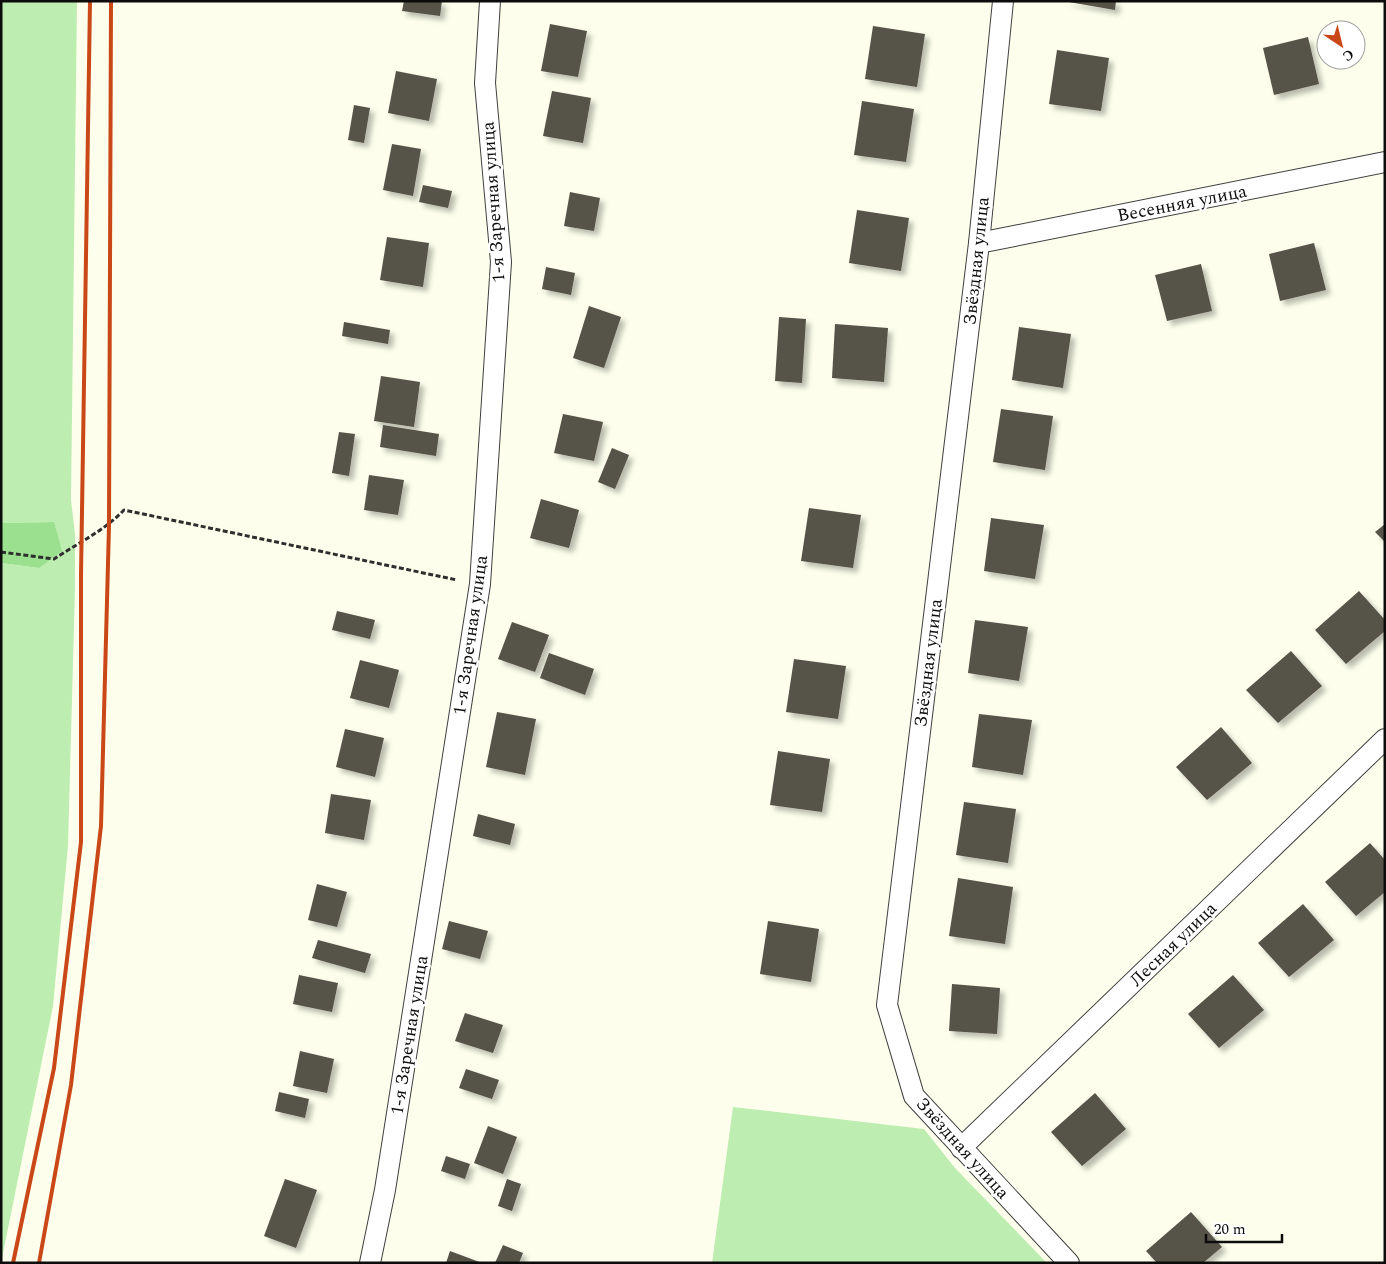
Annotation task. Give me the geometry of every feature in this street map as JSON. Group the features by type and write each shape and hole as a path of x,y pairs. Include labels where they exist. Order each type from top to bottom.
{"street":[{"name":"1-я Заречная улица","path":"370,1263 385,1190 480,584 501,262 485,83 490,1"},
{"name":"Звёздная улица","path":"1003,1 978,243 888,1005 914,1096 1069,1263"},
{"name":"Весенняя улица","path":"978,243 1385,162"},
{"name":"Лесная улица","path":"961,1148 1385,739"}],"path":[{"path":"1,552 54,559 82,540 109,526 124,510 480,584"}],"green space":[{"path":"1,1 77,1 71,500 75,534 75,589 68,846 53,1006 1,1263 1,563 39,568 54,522 1,523"},
{"path":"54,522 62,551 39,568 1,563 1,523"},
{"path":"733,1107 924,1129 955,1168 1047,1263 712,1263"}],"building":[{"path":"404,1 442,1 440,16 402,11"},
{"path":"1063,1 1116,1 1115,10"},
{"path":"550,24 587,31 578,77 541,71"},
{"path":"873,26 925,34 917,87 865,79"},
{"path":"1308,37 1319,84 1274,95 1263,48"},
{"path":"1057,50 1109,58 1101,111 1049,104"},
{"path":"396,71 437,79 429,121 388,113"},
{"path":"552,91 591,98 583,143 543,136"},
{"path":"862,101 914,109 906,162 854,155"},
{"path":"354,105 370,108 364,143 348,140"},
{"path":"392,144 421,149 413,196 383,190"},
{"path":"423,185 452,191 448,208 419,202"},
{"path":"570,192 600,198 594,231 564,226"},
{"path":"857,210 909,218 901,271 849,263"},
{"path":"387,237 429,243 423,287 380,280"},
{"path":"1314,243 1326,290 1280,301 1269,254"},
{"path":"1201,264 1212,311 1167,321 1155,275"},
{"path":"546,267 575,273 571,295 542,289"},
{"path":"589,306 621,317 604,368 573,358"},
{"path":"779,317 806,319 802,383 775,381"},
{"path":"344,322 390,330 388,344 342,336"},
{"path":"835,324 888,328 884,382 832,378"},
{"path":"1019,327 1071,334 1063,388 1012,380"},
{"path":"381,376 420,382 414,427 374,421"},
{"path":"1001,409 1053,416 1045,470 993,462"},
{"path":"563,414 603,422 594,461 554,453"},
{"path":"383,425 439,434 436,456 380,447"},
{"path":"339,432 355,434 349,476 332,473"},
{"path":"612,448 629,455 615,489 598,482"},
{"path":"369,475 404,480 398,515 364,510"},
{"path":"541,499 579,510 569,548 530,538"},
{"path":"809,508 861,515 853,568 801,561"},
{"path":"991,518 1044,525 1035,579 984,571"},
{"path":"1385,524 1385,542 1375,532"},
{"path":"1359,591 1385,620 1385,631 1346,664 1315,630"},
{"path":"337,611 375,620 370,639 332,630"},
{"path":"975,620 1028,627 1019,681 968,673"},
{"path":"512,622 549,635 535,672 498,659"},
{"path":"1291,651 1322,686 1278,723 1246,690"},
{"path":"549,653 594,669 585,695 540,678"},
{"path":"794,659 846,666 838,719 786,712"},
{"path":"360,660 399,670 389,708 350,698"},
{"path":"497,712 536,719 525,775 486,767"},
{"path":"979,714 1032,720 1023,775 972,767"},
{"path":"1221,727 1252,763 1207,800 1176,767"},
{"path":"345,729 384,738 375,777 336,767"},
{"path":"778,751 830,759 822,812 770,805"},
{"path":"331,794 371,800 364,840 325,833"},
{"path":"964,802 1016,809 1008,863 956,855"},
{"path":"478,814 515,824 510,845 473,836"},
{"path":"1370,843 1385,860 1385,892 1356,916 1325,882"},
{"path":"958,878 1013,887 1005,944 949,936"},
{"path":"317,884 347,892 337,927 308,920"},
{"path":"1303,904 1334,940 1289,977 1258,943"},
{"path":"449,921 488,931 480,959 442,949"},
{"path":"768,921 819,929 811,982 760,974"},
{"path":"318,940 371,954 365,973 312,958"},
{"path":"299,975 338,983 332,1012 293,1004"},
{"path":"1233,975 1264,1010 1219,1048 1188,1014"},
{"path":"952,984 1000,988 997,1034 949,1031"},
{"path":"465,1013 503,1025 493,1053 455,1041"},
{"path":"300,1051 334,1059 327,1093 293,1086"},
{"path":"466,1069 499,1080 492,1099 459,1088"},
{"path":"279,1092 309,1099 305,1118 275,1111"},
{"path":"1095,1093 1126,1129 1082,1166 1051,1132"},
{"path":"488,1126 517,1137 503,1174 474,1163"},
{"path":"446,1156 470,1164 465,1179 441,1171"},
{"path":"285,1179 317,1190 296,1248 264,1236"},
{"path":"507,1179 521,1184 512,1211 498,1206"},
{"path":"1191,1212 1222,1247 1203,1263 1157,1263 1146,1251"},
{"path":"503,1245 523,1253 519,1263 495,1263"},
{"path":"450,1251 482,1263 446,1263"}],"railway":[{"path":"13,1263 54,1068 81,842 81,575 90,1"},
{"path":"39,1263 71,1085 101,826 109,526 111,1"}]}
